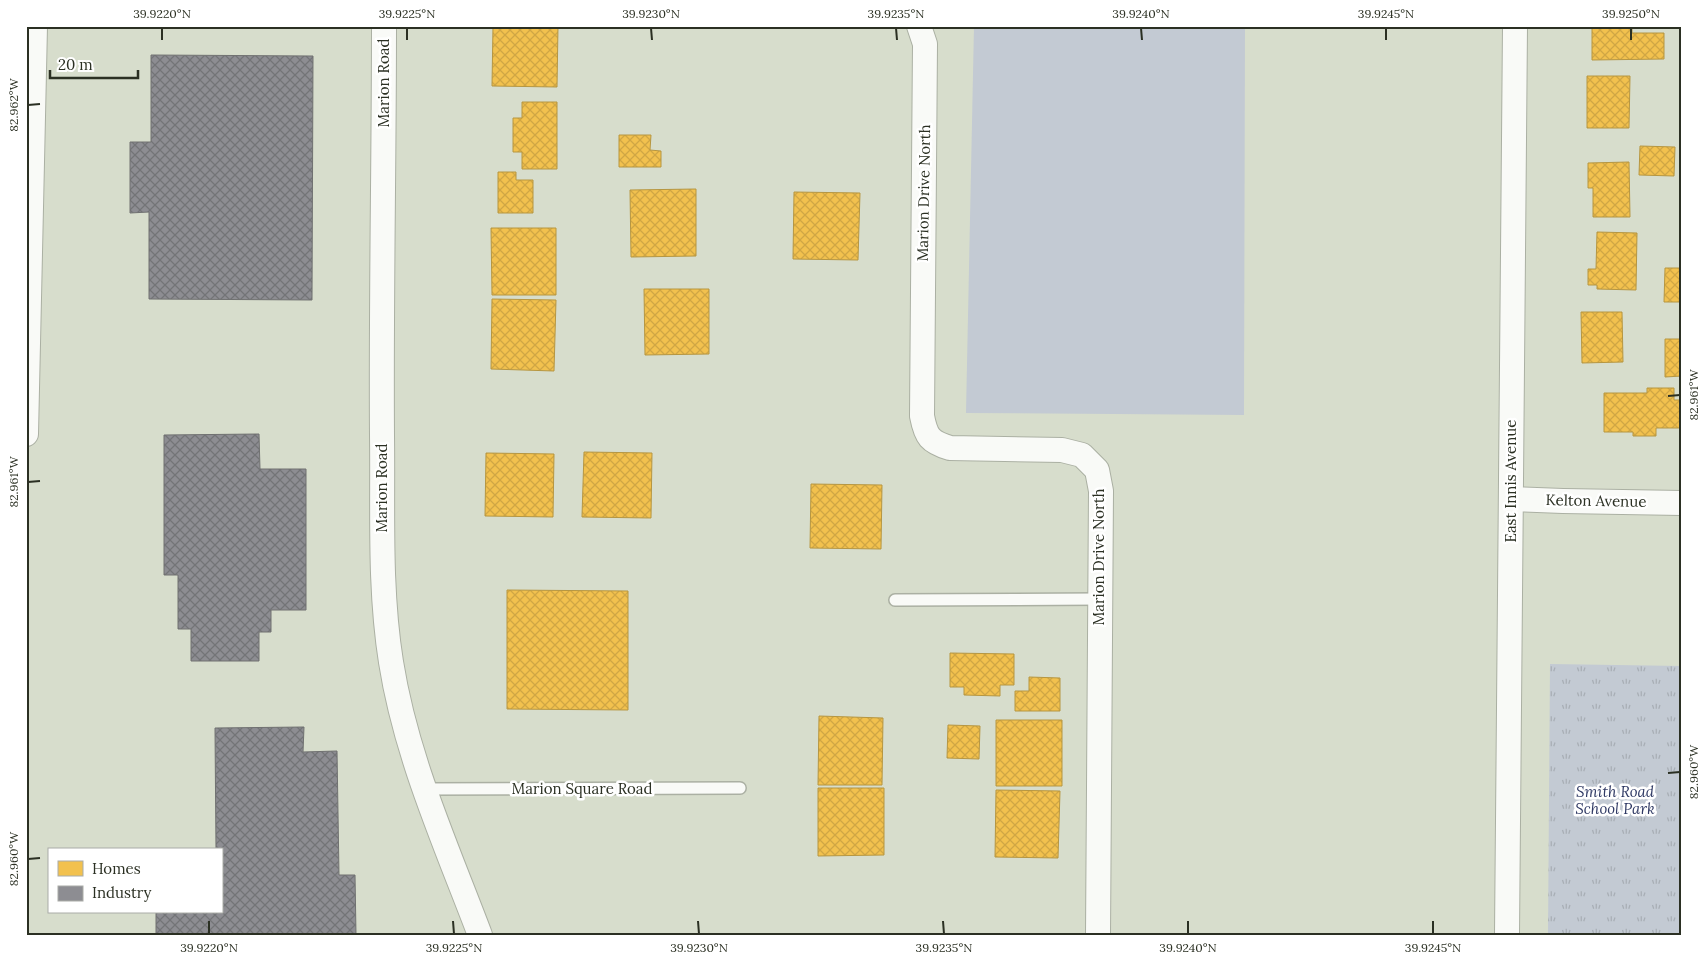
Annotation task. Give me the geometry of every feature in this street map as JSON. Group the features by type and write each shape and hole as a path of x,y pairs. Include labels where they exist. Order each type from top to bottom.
{"street":[{"path":"26,434 29,171 35,26"},
{"name":"Marion Road","path":"384,26 382,408 385,620 391,663 401,711 424,789 480,935"},
{"name":"Marion Drive North","path":"919,26 925,44 922,416 925,432 935,443 950,448 1062,450 1082,455 1097,470 1101,491 1098,935"},
{"name":"East Innis Avenue","path":"1507,935 1515,26"},
{"name":"Kelton Avenue","path":"1511,499 1682,502"}],"lane":[{"path":"895,600 1100,600"},
{"name":"Marion Square Road","path":"424,789 740,788"}],"green space":[{"path":"974,26 1245,26 1244,415 966,413"},
{"name":"Smith Road School Park","path":"1550,664 1682,666 1682,935 1548,935"}],"building: Homes":[{"path":"493,26 558,26 557,87 492,86"},
{"path":"1592,26 1632,26 1632,33 1664,33 1664,59 1592,60"},
{"path":"1587,76 1630,76 1629,128 1587,128"},
{"path":"522,102 557,102 557,169 522,169 522,152 513,152 513,118 522,118"},
{"path":"619,135 651,135 650,150 661,151 661,167 619,167"},
{"path":"1640,146 1675,147 1674,176 1639,175"},
{"path":"1629,162 1630,217 1593,217 1593,188 1588,188 1588,163"},
{"path":"498,172 516,172 516,180 533,180 533,213 498,213"},
{"path":"696,189 696,256 631,257 630,190"},
{"path":"794,192 860,193 858,260 793,259"},
{"path":"491,228 556,228 556,295 492,295"},
{"path":"1597,232 1637,233 1636,290 1597,289 1597,285 1588,285 1588,269 1596,269"},
{"path":"1665,268 1682,268 1682,302 1664,302"},
{"path":"644,289 709,289 709,354 645,355"},
{"path":"492,299 556,300 554,371 491,369"},
{"path":"1581,312 1622,312 1623,362 1582,363"},
{"path":"1665,339 1682,339 1682,376 1665,377"},
{"path":"1647,388 1674,388 1674,400 1682,400 1682,428 1656,428 1656,436 1633,436 1633,432 1604,432 1604,393 1647,393"},
{"path":"584,452 652,453 651,518 582,517"},
{"path":"486,453 554,454 553,517 485,516"},
{"path":"811,484 882,485 881,549 810,548"},
{"path":"507,590 628,591 628,710 507,709"},
{"path":"950,653 1014,654 1014,685 1000,685 1000,696 964,695 964,687 950,687"},
{"path":"1029,677 1060,678 1060,711 1015,711 1015,691 1029,691"},
{"path":"819,716 883,718 882,785 818,785"},
{"path":"996,720 1062,720 1062,786 996,786"},
{"path":"948,725 980,726 979,759 947,758"},
{"path":"818,788 884,788 884,855 818,856"},
{"path":"996,790 1060,791 1058,858 995,857"}],"building: Industry":[{"path":"151,55 313,56 312,300 149,299 149,212 130,213 130,142 151,142"},
{"path":"259,434 260,469 306,469 306,610 271,610 271,632 259,632 259,661 191,661 191,629 178,629 178,575 164,575 164,435"},
{"path":"304,727 303,752 337,751 339,875 355,875 356,935 156,935 156,914 222,914 222,848 216,848 215,728"}]}
